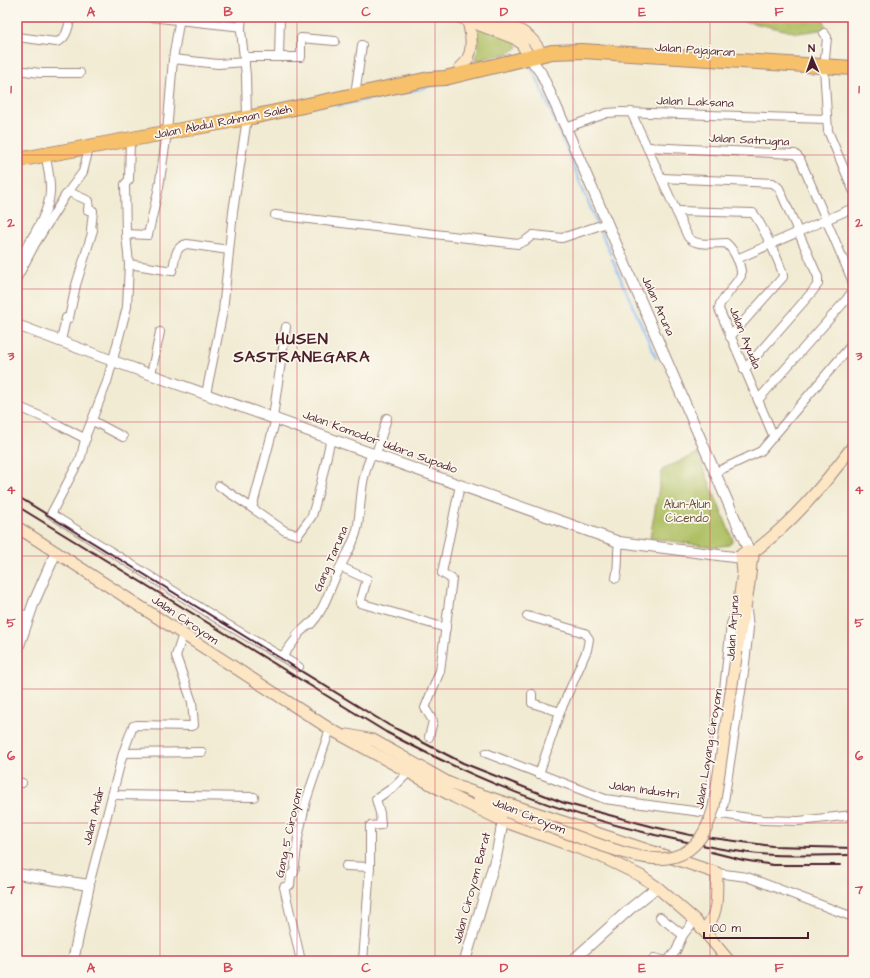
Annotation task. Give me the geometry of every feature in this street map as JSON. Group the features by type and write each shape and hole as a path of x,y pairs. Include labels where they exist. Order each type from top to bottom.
{"highway":[{"name":"Jalan Pajajaran","path":"534,53 565,43 641,46 825,63 853,68"},
{"name":"Jalan Abdul Rahman Saleh","path":"429,79 443,72 534,53"},
{"name":"Jalan Abdul Rahman Saleh","path":"17,160 247,118 429,79 445,78 534,53"},
{"name":"Jalan Pajajaran","path":"825,63 853,61"}],"main road":[{"path":"486,17 523,31 534,53"},
{"path":"464,19 514,38 534,53"},
{"path":"460,68 468,59 470,53 471,33 464,19"},
{"path":"747,557 785,527 825,484 853,446"},
{"name":"Jalan Ciroyom","path":"17,527 334,731 371,745 505,817 600,856 641,876 657,887 704,929"},
{"name":"Jalan Arjuna","path":"742,609 747,557"},
{"name":"Jalan Layang Ciroyom","path":"445,786 472,797 505,817 643,858 664,859 687,851 703,835 711,819 714,807 742,609"},
{"name":"Jalan Ciroyom","path":"371,745 409,772 445,786 717,873"},
{"path":"717,873 715,912 712,922 704,929 723,959"}],"street":[{"path":"17,37 56,42 62,41 71,17"},
{"path":"150,17 180,18 241,27"},
{"path":"206,394 223,311 229,250 247,118 241,27 242,17"},
{"path":"279,17 279,57"},
{"path":"126,234 148,235 159,187 167,133 173,60 180,18"},
{"path":"824,33 827,37 825,63 826,119 834,148 853,190"},
{"path":"173,60 218,64 279,57 301,57 301,38 335,41"},
{"path":"355,95 362,45"},
{"name":"Jalan Aruna","path":"534,53 604,222 716,472 747,557"},
{"path":"17,70 40,73 80,73"},
{"name":"Jalan Laksana","path":"566,128 607,114 631,112 826,119"},
{"name":"Jalan Ayudia","path":"631,112 676,211 691,240 700,243 726,243 737,259 742,270 741,276 720,304 719,309 773,435"},
{"path":"130,140 129,180 125,184 126,234 129,264 127,307 107,382 81,457 58,499 52,515 223,622 299,667"},
{"name":"Jalan Satrugna","path":"647,147 795,154 800,159 852,280 853,290 846,300 758,400"},
{"path":"17,278 35,244 83,172 89,148"},
{"path":"18,258 43,215 48,201 50,185 45,154"},
{"path":"661,178 773,183 778,188 818,277 818,284 744,370"},
{"path":"61,342 66,318 68,318 76,285 93,230 91,230 93,211 88,210 89,201 69,192"},
{"path":"737,259 853,208"},
{"path":"676,211 753,213 758,218 770,244 783,277 730,337"},
{"path":"275,215 518,244 533,235 562,238 604,222"},
{"path":"129,264 172,271 176,253 182,245 187,244 229,250"},
{"name":"Jalan Komodor Udara Supadio","path":"17,325 113,361 274,417 619,542 747,557"},
{"path":"252,508 274,417 286,327"},
{"path":"151,374 160,332"},
{"path":"716,472 761,451 773,435 853,343"},
{"path":"17,406 60,425 86,439"},
{"name":"Gang Taruna","path":"282,657 298,636 297,635 300,631 311,624 320,614 341,567 358,525 362,484 387,418"},
{"path":"93,421 123,436"},
{"path":"219,486 285,531 298,534 312,516 331,438"},
{"path":"429,737 433,721 425,708 440,671 452,579 442,573 460,485"},
{"path":"616,578 620,563 617,555 619,542"},
{"path":"17,651 29,616 56,552"},
{"path":"341,567 367,579 360,603 446,628"},
{"name":"Jalan Arjuna","path":"708,813 724,699 732,624 742,609"},
{"name":"Jalan Arjuna","path":"721,814 743,672 748,628 742,609"},
{"path":"17,613 29,616"},
{"path":"527,616 585,633 588,636 587,650 560,712 539,774"},
{"name":"Jalan Andir","path":"73,961 89,885 123,753 133,726 194,725 192,702 176,656 183,634"},
{"path":"532,694 532,703 560,712"},
{"name":"Gang 5 Ciroyom","path":"301,961 284,887 290,884 290,874 294,873 298,838 306,801 334,731"},
{"path":"123,753 202,752"},
{"name":"Jalan Industri","path":"486,753 610,800 763,820 799,821 853,815"},
{"path":"363,961 370,867 370,826 381,825 380,813 376,799 394,788 409,772"},
{"path":"113,795 254,796"},
{"name":"Jalan Ciroyom Barat","path":"465,961 496,857 505,817"},
{"path":"346,866 370,867"},
{"path":"717,873 747,877 853,917"},
{"path":"17,874 89,885"},
{"path":"572,961 630,908 657,887"},
{"path":"660,917 683,935"},
{"path":"654,958 666,961 676,952 683,935 695,920"}],"green space":[{"path":"618,17 823,17 826,29 798,33 735,19"},
{"path":"478,27 514,39 518,47 509,53 474,61 478,49"},
{"name":"Alun-Alun Cicendo","path":"697,453 733,540 729,545 714,547 650,538 662,470"}],"waterway":[{"path":"524,65 530,66 535,74 559,131"},
{"path":"408,92 436,85"},
{"path":"356,102 408,92"},
{"path":"337,106 356,102"},
{"path":"560,133 586,197"},
{"path":"587,199 597,224"},
{"path":"599,228 611,255"},
{"path":"612,259 656,358"},
{"path":"751,541 758,544"}],"railway":[{"path":"17,496 387,724 463,763 564,803 690,835 772,846 853,848"},
{"path":"17,506 386,732 485,780 517,793 584,816 619,826 700,845 774,855 853,855"},
{"path":"711,852 743,860 773,865 840,865"}],"district":[{"name":"HUSEN SASTRANEGARA","path":"302,348"}]}
